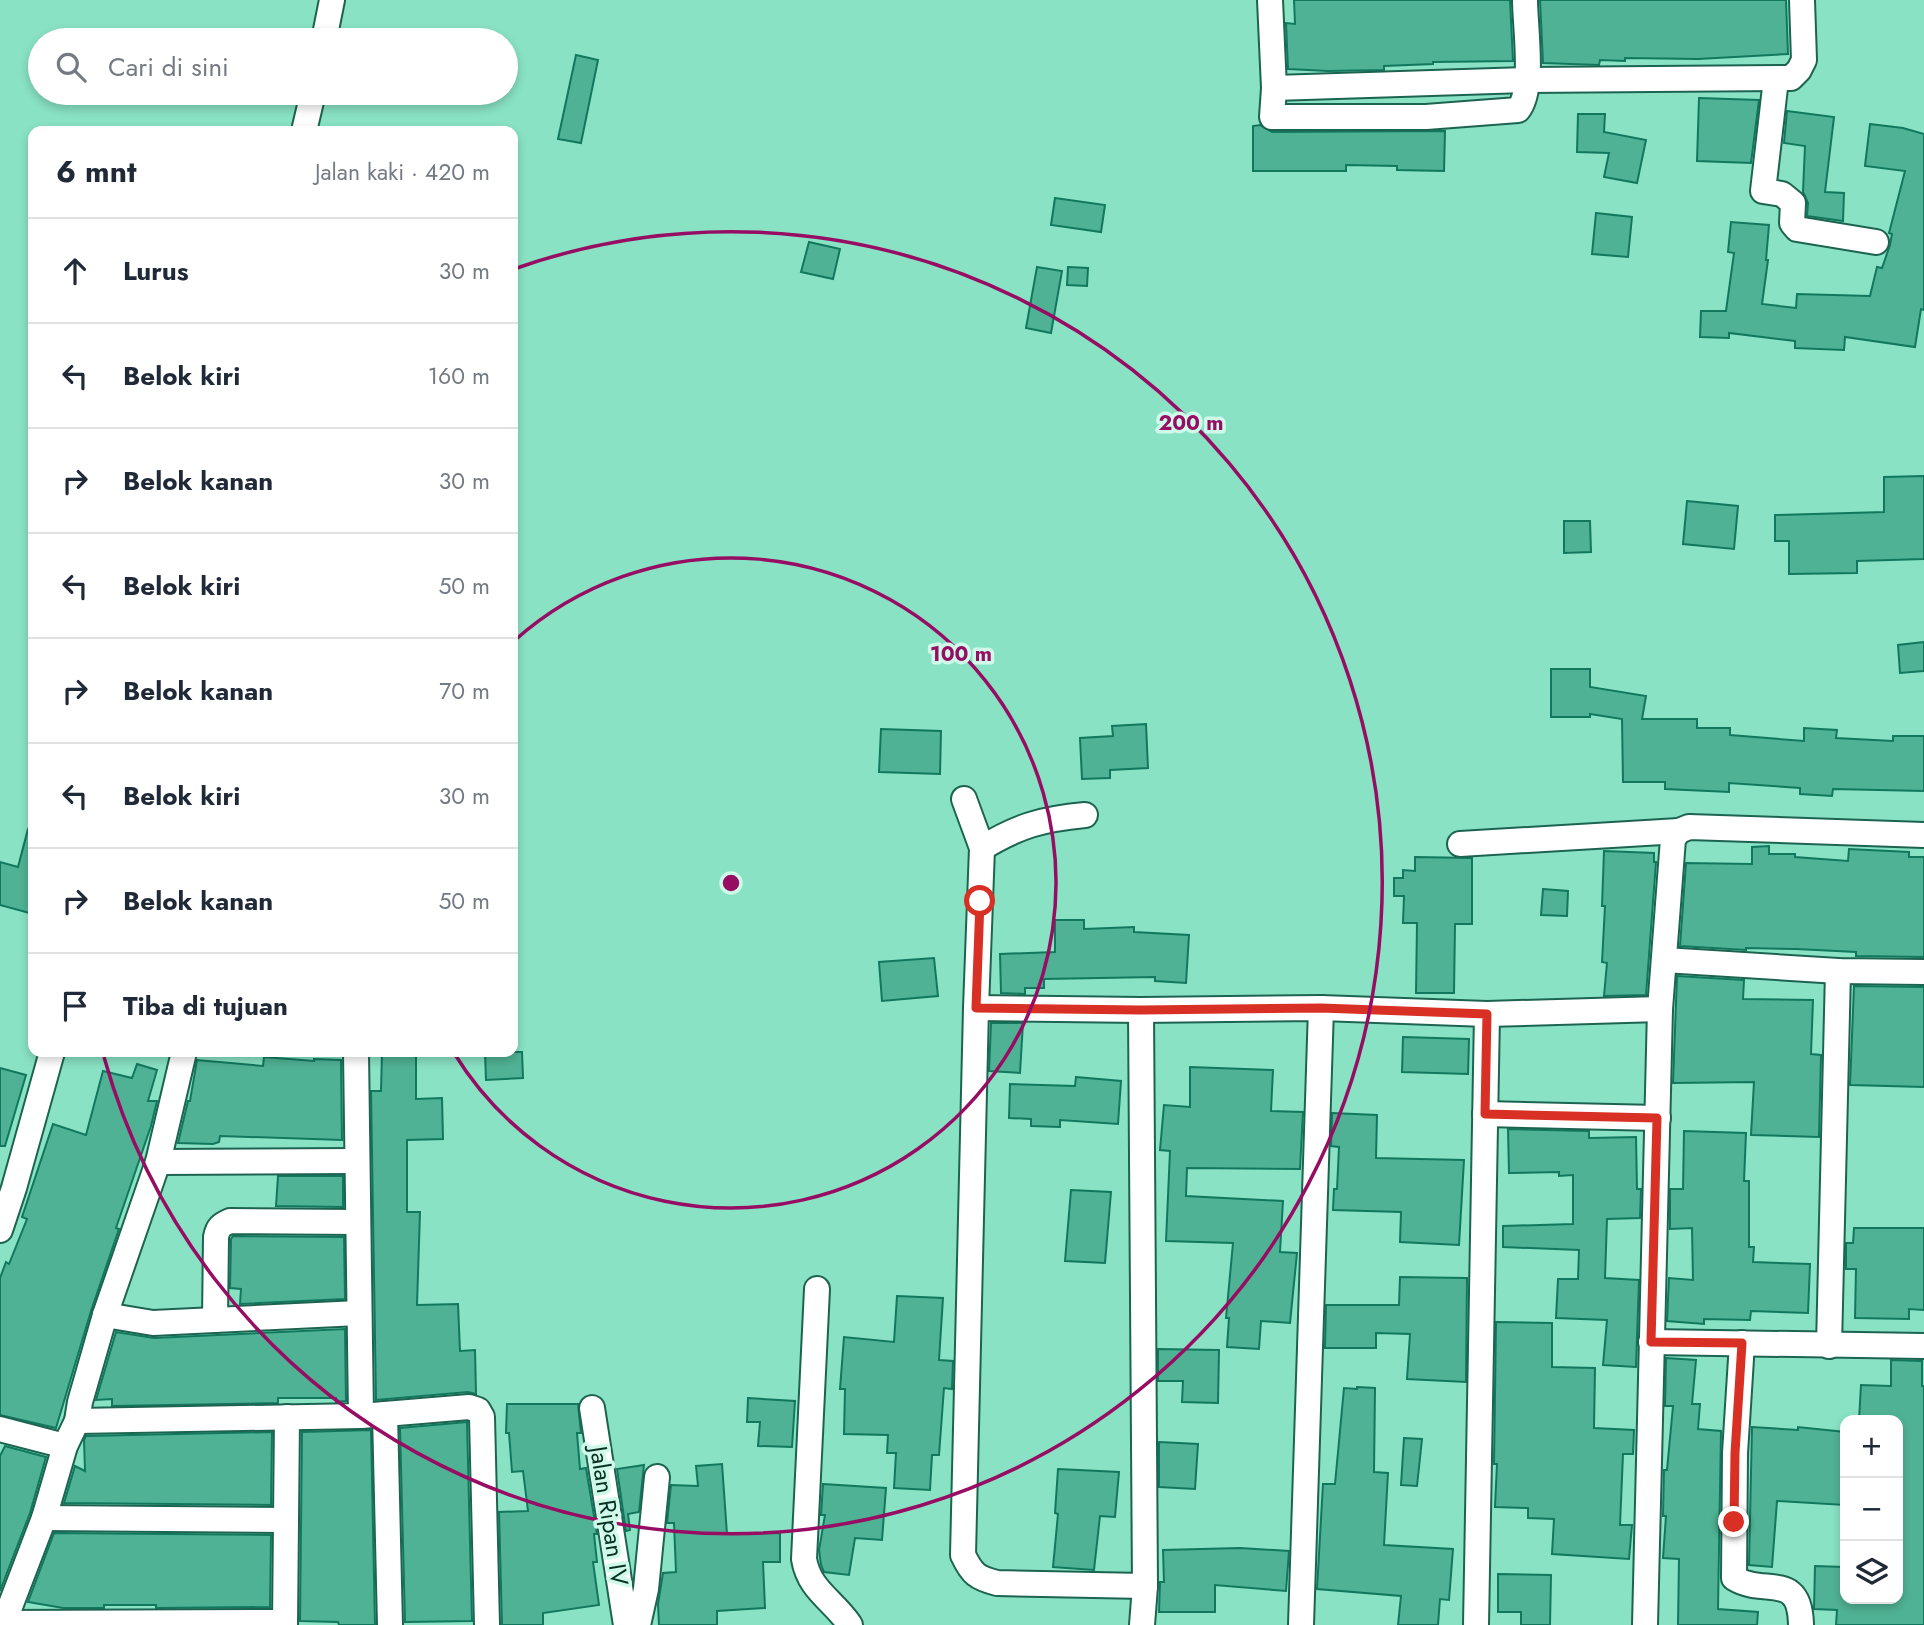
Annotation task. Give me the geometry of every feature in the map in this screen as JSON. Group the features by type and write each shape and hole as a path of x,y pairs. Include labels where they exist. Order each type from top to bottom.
{"street":[{"path":"326,28 332,0"},
{"path":"1270,0 1274,88 1272,117 1426,117 1518,110 1525,96 1527,80 1525,0"},
{"path":"1274,88 1527,80 1791,78 1804,60 1802,0"},
{"path":"1776,79 1763,191 1783,194 1794,203 1792,223 1797,229 1876,242"},
{"path":"305,126 310,105"},
{"path":"964,799 982,848 963,1555 970,1571 985,1580 997,1583 1145,1586"},
{"path":"982,848 1011,831 1038,822 1085,815"},
{"path":"1460,844 1679,831 1689,827 1924,835"},
{"path":"1645,1625 1660,1009 1673,839 1679,831"},
{"path":"1664,960 1838,971 1924,972"},
{"path":"1829,1346 1838,971"},
{"path":"976,1008 1321,1008 1487,1014 1660,1009"},
{"path":"1301,1625 1321,1008"},
{"path":"1141,1010 1145,1586 1142,1625"},
{"path":"1476,1625 1487,1014"},
{"path":"0,1230 51,1057"},
{"path":"183,1057 158,1162 105,1315 77,1421 65,1446 44,1518 3,1624 285,1623 287,1417"},
{"path":"356,1057 359,1313 373,1415 390,1625"},
{"path":"1485,1114 1657,1118"},
{"path":"158,1162 357,1161"},
{"path":"215,1320 216,1237 222,1224 230,1221 358,1222"},
{"path":"817,1289 804,1559 811,1582 842,1613 850,1625"},
{"path":"105,1315 153,1323 359,1313"},
{"path":"1651,1342 1924,1346"},
{"path":"1742,1343 1735,1453 1734,1578 1743,1584 1785,1588 1799,1604 1801,1625"},
{"path":"77,1421 373,1415 469,1407 478,1410 482,1416 487,1625"},
{"name":"Jalan Ripan IV","path":"592,1408 626,1625"},
{"path":"0,1429 65,1446"},
{"name":"Jalan Ripan IV","path":"638,1625 646,1589 657,1477"},
{"path":"44,1518 286,1520"}],"building":[{"path":"1294,0 1510,0 1513,61 1433,62 1384,66 1384,70 1288,69 1286,23 1295,24"},
{"path":"1540,0 1786,0 1788,54 1698,59 1625,58 1625,61 1600,60 1599,65 1543,63"},
{"path":"576,55 598,60 581,143 558,139"},
{"path":"1699,98 1759,100 1751,163 1697,161"},
{"path":"1787,111 1834,117 1825,192 1844,193 1843,221 1807,216 1808,203 1803,192 1805,146 1784,143"},
{"path":"1578,114 1605,114 1604,132 1646,140 1637,183 1604,177 1609,153 1577,152"},
{"path":"1870,124 1924,134 1924,310 1921,309 1915,347 1845,337 1844,350 1795,348 1795,341 1729,333 1729,338 1700,337 1701,311 1726,311 1734,253 1728,252 1731,222 1769,225 1762,304 1796,308 1797,294 1870,296 1877,267 1882,268 1890,245 1892,234 1889,233 1905,171 1865,166"},
{"path":"1260,125 1272,132 1445,131 1444,171 1397,170 1397,166 1346,165 1346,171 1253,171 1253,126"},
{"path":"1055,198 1105,205 1101,232 1051,225"},
{"path":"1596,213 1632,217 1628,257 1592,254"},
{"path":"809,242 840,249 833,279 801,272"},
{"path":"1037,267 1062,271 1051,333 1026,328"},
{"path":"1068,267 1088,268 1087,286 1067,285"},
{"path":"1924,476 1924,559 1857,561 1857,573 1789,574 1789,541 1775,541 1775,515 1884,512 1884,477"},
{"path":"1687,501 1738,506 1734,549 1683,544"},
{"path":"1564,521 1590,521 1591,552 1564,553"},
{"path":"1924,642 1924,671 1900,673 1898,645"},
{"path":"1551,669 1590,669 1590,687 1646,696 1642,719 1697,719 1697,728 1730,728 1730,735 1804,741 1804,728 1837,730 1836,738 1893,741 1893,736 1924,736 1924,791 1833,789 1832,796 1800,794 1800,788 1729,783 1729,792 1665,789 1665,782 1623,782 1622,719 1590,714 1590,717 1551,717"},
{"path":"1146,724 1148,768 1110,770 1110,778 1082,779 1080,738 1113,736 1112,726"},
{"path":"881,729 941,731 940,774 879,772"},
{"path":"28,829 28,913 0,905 0,862 18,867"},
{"path":"1769,846 1769,854 1795,854 1795,857 1848,861 1849,849 1909,852 1909,857 1924,857 1924,957 1856,956 1856,952 1796,949 1746,950 1680,946 1686,863 1752,864 1752,847"},
{"path":"1604,851 1654,853 1656,862 1646,995 1604,996 1607,963 1602,962"},
{"path":"1415,857 1472,858 1472,924 1455,924 1454,993 1416,993 1417,923 1403,923 1404,896 1394,896 1394,878 1403,878 1403,870 1415,871"},
{"path":"1543,889 1568,891 1567,916 1541,915"},
{"path":"1055,920 1084,920 1084,929 1134,927 1134,932 1189,935 1186,983 1155,981 1155,977 1044,979 1044,988 1025,988 1025,994 1001,993 1000,954 1055,952"},
{"path":"934,958 938,996 882,1001 879,962"},
{"path":"1677,976 1744,980 1743,999 1813,1000 1811,1054 1821,1055 1819,1137 1751,1135 1754,1082 1673,1083"},
{"path":"1854,986 1924,987 1924,1087 1850,1085"},
{"path":"991,1023 1023,1023 1020,1073 989,1071"},
{"path":"1403,1037 1469,1039 1468,1074 1402,1072"},
{"path":"518,1052 522,1052 523,1078 486,1080 485,1057 518,1057"},
{"path":"264,1057 341,1060 342,1140 220,1136 219,1142 213,1144 178,1143 190,1101 197,1060 263,1066"},
{"path":"382,1057 416,1057 416,1099 442,1098 443,1139 407,1140 407,1212 420,1212 417,1305 458,1304 460,1351 475,1350 476,1394 468,1392 376,1400 371,1091 381,1091"},
{"path":"137,1064 157,1070 148,1101 157,1101 56,1428 0,1415 0,1278 6,1262 9,1264 27,1219 22,1217 53,1124 86,1135 103,1071 132,1078"},
{"path":"1190,1067 1273,1070 1271,1111 1303,1112 1300,1169 1187,1168 1186,1196 1283,1201 1280,1252 1297,1253 1290,1323 1261,1321 1259,1349 1227,1347 1229,1318 1226,1318 1233,1243 1166,1241 1170,1151 1160,1150 1164,1105 1190,1107"},
{"path":"0,1068 26,1075 5,1146 0,1146"},
{"path":"1076,1077 1121,1081 1118,1124 1060,1120 1060,1127 1031,1126 1031,1119 1009,1118 1010,1084 1075,1086"},
{"path":"1332,1113 1377,1115 1376,1158 1464,1160 1459,1245 1400,1242 1401,1212 1333,1210 1339,1147 1331,1146"},
{"path":"1508,1129 1589,1131 1589,1138 1636,1137 1637,1189 1641,1189 1640,1218 1607,1219 1605,1278 1639,1280 1636,1367 1603,1365 1607,1320 1556,1318 1558,1279 1578,1279 1579,1250 1503,1247 1503,1226 1573,1224 1573,1175 1559,1176 1559,1172 1509,1173"},
{"path":"1684,1131 1746,1133 1744,1181 1749,1181 1749,1247 1754,1247 1753,1262 1810,1264 1808,1313 1751,1311 1750,1320 1704,1319 1704,1324 1667,1321 1669,1278 1693,1280 1692,1228 1670,1229 1670,1189 1683,1189"},
{"path":"278,1176 343,1176 343,1207 276,1206"},
{"path":"1071,1190 1111,1192 1105,1263 1065,1261"},
{"path":"1854,1228 1924,1228 1924,1310 1909,1309 1909,1319 1855,1318 1856,1269 1846,1269 1846,1243 1853,1243"},
{"path":"233,1236 344,1237 345,1299 240,1304 241,1289 230,1288"},
{"path":"1400,1277 1467,1278 1466,1382 1407,1379 1410,1334 1376,1333 1376,1348 1325,1348 1326,1305 1399,1305"},
{"path":"897,1296 943,1298 939,1360 953,1361 952,1389 944,1388 939,1455 932,1455 930,1490 894,1488 896,1453 887,1453 888,1435 844,1434 845,1389 840,1389 844,1337 894,1342"},
{"path":"1496,1322 1552,1323 1552,1367 1595,1368 1594,1428 1634,1430 1633,1454 1623,1454 1620,1525 1632,1525 1629,1559 1552,1554 1554,1519 1528,1518 1528,1508 1495,1507"},
{"path":"345,1329 346,1401 336,1402 336,1398 278,1398 278,1403 112,1406 112,1399 96,1400 116,1332 154,1338"},
{"path":"1158,1349 1219,1350 1218,1403 1182,1402 1183,1381 1158,1381"},
{"path":"1666,1358 1696,1360 1692,1404 1700,1404 1698,1429 1721,1431 1718,1609 1758,1612 1757,1625 1678,1625 1679,1559 1663,1558 1666,1516 1663,1516 1664,1470 1667,1470 1673,1406 1665,1406"},
{"path":"1891,1360 1922,1361 1924,1625 1836,1625 1837,1610 1814,1609 1815,1566 1840,1567 1840,1604 1903,1604 1903,1415 1859,1415 1861,1385 1891,1386"},
{"path":"1344,1388 1375,1388 1374,1472 1388,1473 1384,1545 1453,1549 1449,1600 1440,1599 1438,1625 1398,1625 1401,1596 1317,1589 1323,1484 1335,1484"},
{"path":"748,1398 795,1401 792,1447 758,1446 760,1422 747,1422"},
{"path":"507,1404 578,1404 581,1433 577,1433 580,1469 586,1468 597,1534 594,1534 597,1562 593,1562 599,1605 543,1613 543,1625 502,1625 499,1512 528,1511 523,1471 512,1472 509,1433 506,1433"},
{"path":"467,1422 472,1621 405,1622 400,1428"},
{"path":"1752,1427 1798,1430 1798,1427 1840,1431 1840,1505 1777,1501 1772,1567 1749,1565"},
{"path":"371,1430 375,1625 300,1621 302,1432"},
{"path":"272,1432 271,1505 64,1503 75,1466 85,1471 86,1436"},
{"path":"1404,1438 1422,1439 1417,1486 1401,1485"},
{"path":"1159,1442 1198,1444 1195,1489 1159,1487"},
{"path":"5,1446 46,1457 30,1513 0,1591 0,1456"},
{"path":"722,1464 727,1534 780,1533 780,1562 763,1562 765,1608 717,1611 717,1625 659,1625 658,1604 663,1573 676,1572 674,1523 667,1523 671,1485 698,1486 696,1466"},
{"path":"644,1465 639,1512 628,1514 630,1530 626,1531 617,1469"},
{"path":"1058,1469 1119,1472 1115,1517 1100,1516 1094,1570 1053,1567 1058,1514 1055,1513"},
{"path":"823,1484 886,1488 882,1540 855,1538 849,1575 824,1572 821,1565 819,1550 825,1515 821,1515"},
{"path":"54,1533 271,1535 270,1607 156,1608 156,1605 104,1605 104,1608 63,1608 28,1602"},
{"path":"1240,1548 1289,1551 1286,1591 1215,1585 1215,1612 1159,1612 1160,1582 1164,1582 1163,1550"},
{"path":"1498,1574 1551,1575 1550,1625 1521,1625 1521,1612 1498,1612"}],"route":[{"path":"980,901 976,1008 1321,1008 1487,1014 1485,1114 1657,1118 1651,1342 1742,1343 1734,1522"}]}
